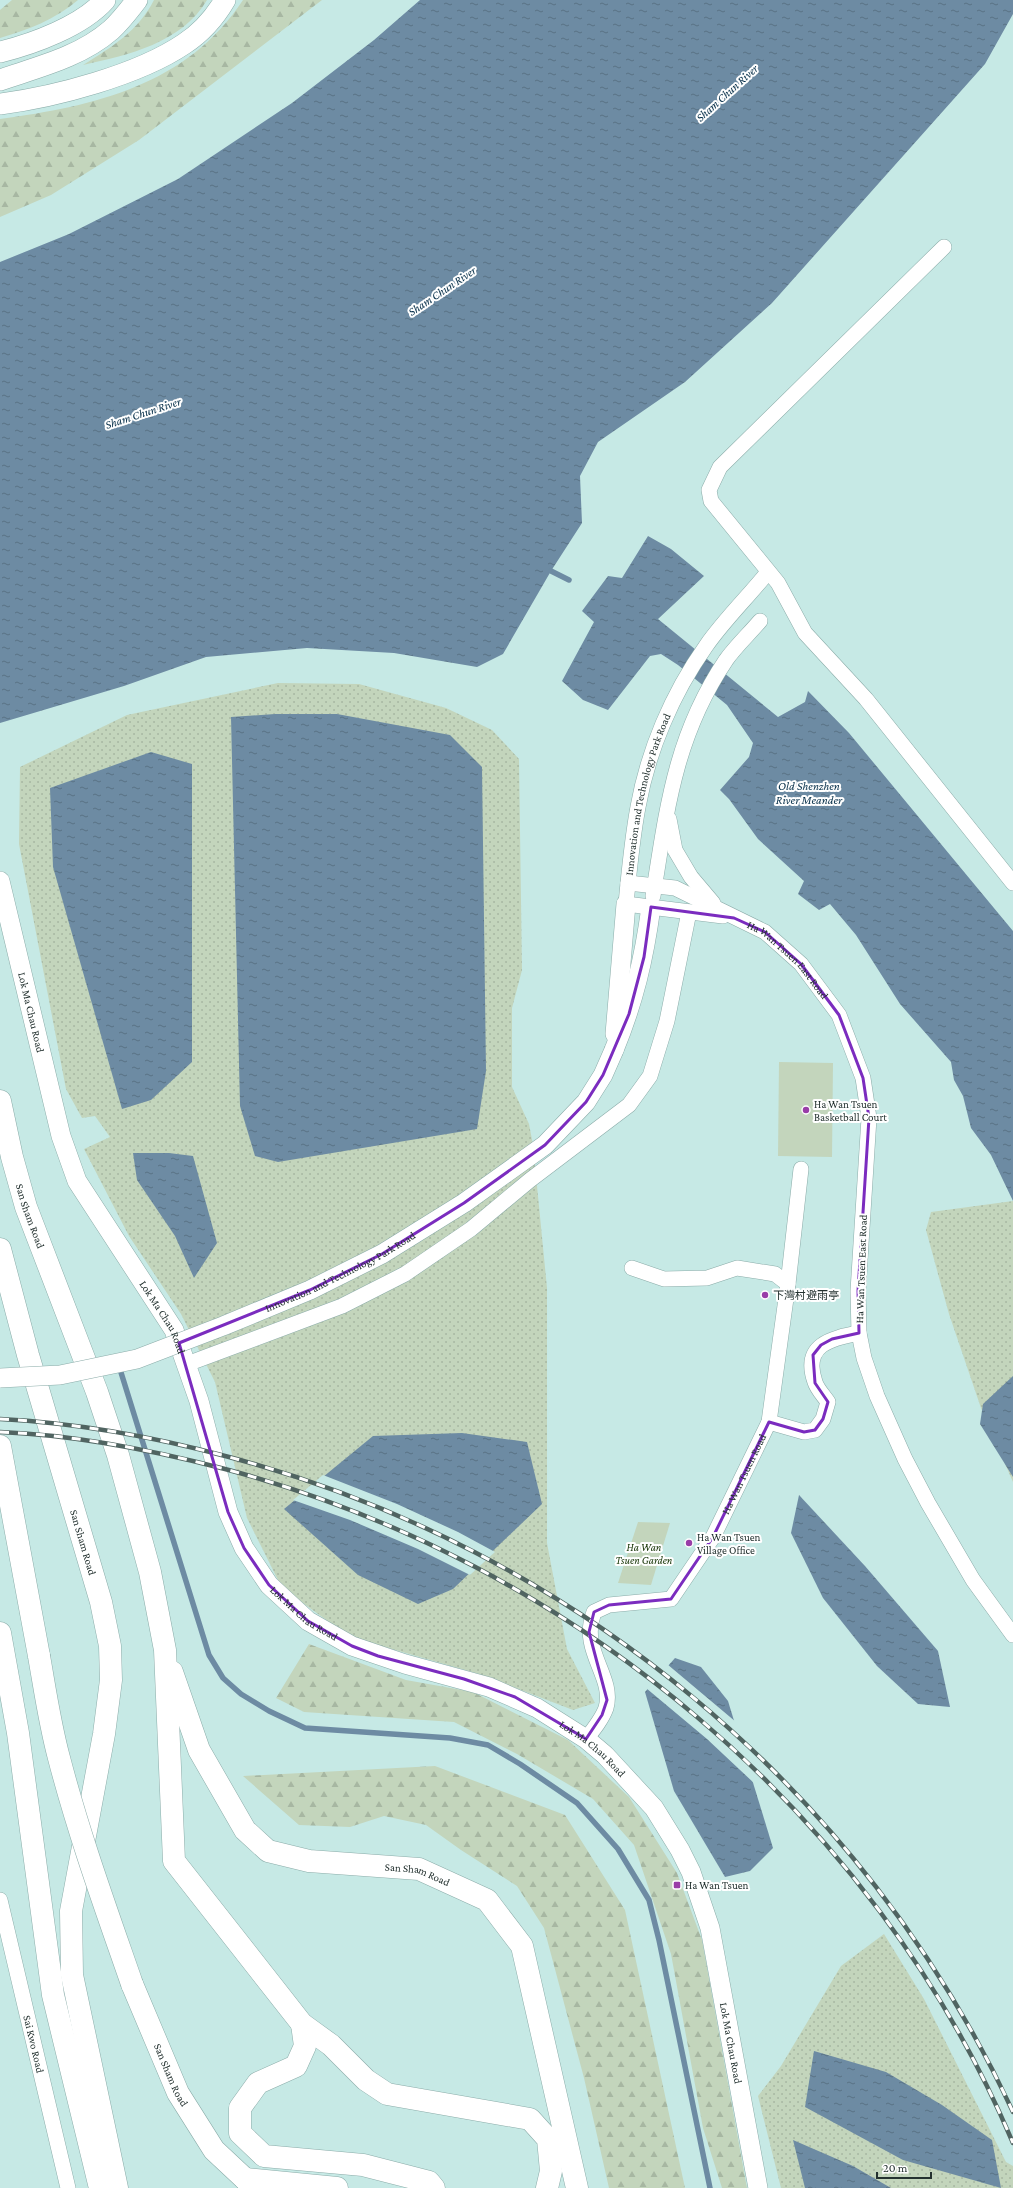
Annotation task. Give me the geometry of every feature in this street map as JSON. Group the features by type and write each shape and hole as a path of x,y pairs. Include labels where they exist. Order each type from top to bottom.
{"main road":[{"path":"6,51 44,38 82,19 105,0"},
{"path":"0,80 63,58 85,48 111,30 137,0"},
{"path":"0,104 56,94 148,63 169,53 190,39 218,12 225,0"},
{"name":"San Sham Road","path":"0,1101 12,1157 26,1207 97,1392 118,1455 150,1572 165,1650 200,1750 245,1830 268,1851 308,1861 419,1869 486,1900 522,1946 578,2188"},
{"name":"San Sham Road","path":"0,1249 28,1355 95,1582 110,1646 111,1680 104,1734 71,1911 72,1975"},
{"name":"San Sham Road","path":"0,1446 58,1756 92,1871 132,1984 178,2093 214,2150 252,2183 267,2188"},
{"name":"San Sham Road","path":"0,1633 18,1734 34,1843 53,1995 100,2188"},
{"name":"San Sham Road","path":"165,1650 174,1861 302,2024 331,2045 366,2080 387,2094 530,2119 548,2139 551,2171 547,2188"},
{"name":"San Sham Road","path":"34,1843 50,1878 118,2188"},
{"path":"302,2024 305,2046 296,2066 258,2083 240,2108 240,2133 264,2156 363,2166 429,2182 434,2188"},
{"path":"252,2183 337,2188"}],"street":[{"path":"944,247 720,467 709,490 711,501 778,583 805,633 866,699 1013,883"},
{"name":"Innovation and Technology Park Road","path":"614,1050 620,953 628,883 638,807 650,758 664,722 691,670 706,646 768,572"},
{"name":"Innovation and Technology Park Road","path":"0,1378 60,1375 137,1358 224,1326 310,1290 382,1254 464,1203 544,1145 586,1102 603,1075 629,1014 644,957 667,808 674,775 690,726 705,695 727,659 760,620"},
{"path":"667,808 674,850 690,878 709,901 732,917"},
{"name":"Lok Ma Chau Road","path":"0,881 61,1136 77,1181 174,1330 187,1364 221,1487 235,1530 256,1567 287,1603 308,1622 352,1646 405,1664 470,1681 515,1697 553,1717 586,1739 622,1772 654,1808 680,1850 698,1889 715,1950 758,2188"},
{"path":"628,883 674,888 732,917"},
{"path":"626,904 732,917"},
{"path":"187,1364 342,1306 405,1274 471,1229 530,1180 629,1105 650,1076 667,1021 689,912"},
{"name":"Ha Wan Tsuen East Road","path":"732,917 765,932 801,964 819,986 839,1015 863,1078 869,1118 858,1291 860,1333 869,1375 905,1459 955,1551 995,1613 1013,1635"},
{"name":"Ha Wan Tsuen Road","path":"586,1739 602,1715 607,1700 605,1684 589,1632 594,1612 609,1605 672,1599 713,1537 769,1422 788,1284 801,1169"},
{"path":"632,1268 664,1279 706,1278 737,1268 775,1274 788,1284"},
{"path":"769,1422 804,1432 815,1430 823,1418 828,1402 815,1383 812,1370 813,1355 821,1344 832,1339 860,1333"},
{"name":"Sai Kwo Road","path":"0,1900 68,2188"}],"highlighted area":[{"path":"651,907 734,918 765,932 801,964 819,986 839,1015 863,1078 869,1118 858,1291 859,1333 832,1339 821,1345 813,1355 815,1383 828,1402 823,1419 815,1430 804,1432 769,1422 713,1537 671,1599 609,1605 594,1612 589,1632 607,1700 602,1715 586,1739 515,1697 464,1679 378,1656 352,1646 308,1621 269,1585 244,1548 228,1512 179,1343 310,1290 382,1254 464,1203 545,1145 586,1102 603,1075 629,1014 644,957"}],"green space":[{"path":"12,0 78,0 60,13 41,23 0,38 0,10"},
{"path":"154,0 207,0 196,15 169,37 152,45 118,57 83,65 114,45 132,29 148,11"},
{"path":"243,0 322,0 139,140 51,195 0,217 0,119 70,107 104,98 167,72 195,53 220,29"},
{"path":"278,683 359,684 446,708 492,730 519,759 522,970 512,1008 512,1087 529,1124 533,1145 547,1288 547,1543 567,1649 595,1703 573,1710 479,1674 350,1637 282,1588 247,1518 215,1382 181,1314 129,1236 84,1149 110,1137 95,1116 82,1118 66,1089 19,844 20,767 127,715"},
{"name":"Ha Wan Tsuen Basketball Court","path":"779,1062 833,1063 832,1157 778,1156"},
{"path":"1013,1201 1013,1482 982,1411 949,1314 926,1230 931,1212"},
{"name":"Ha Wan Tsuen Garden","path":"638,1522 670,1523 651,1585 618,1583"},
{"path":"309,1644 406,1680 473,1692 568,1740 629,1797 677,1873 702,1940 747,2188 722,2188 703,2128 671,1954 634,1845 593,1799 517,1754 454,1722 304,1712 276,1698"},
{"path":"435,1766 565,1815 625,1910 685,2188 609,2188 584,2078 544,1928 517,1886 461,1850 426,1825 384,1816 350,1827 299,1825 243,1776"},
{"path":"884,1934 924,1999 1006,2162 1013,2166 1013,2188 781,2188 758,2096 781,2066 841,1966"}],"water":[{"name":"Sham Chun River","path":"420,0 1013,0 1013,14 985,64 772,303 685,382 598,442 580,476 582,523 551,571 503,654 477,667 394,653 307,648 206,657 124,686 0,723 0,262 69,234 178,179 292,103 374,40"},
{"name":"Old Shenzhen River Meander","path":"648,536 671,549 704,576 658,619 778,717 805,702 808,691 849,733 1013,931 1013,1201 991,1155 971,1128 963,1096 954,1080 951,1062 900,1004 856,935 830,904 819,910 798,894 804,881 758,839 729,799 720,790 749,757 753,743 727,705 678,665 661,654 650,656 608,710 583,700 562,681 594,622 582,611 608,576 622,578"},
{"path":"275,714 337,714 450,735 482,767 486,1071 477,1129 278,1162 255,1156 240,1106 231,717"},
{"path":"151,752 192,764 192,1062 151,1100 122,1109 53,867 50,788"},
{"path":"133,1153 169,1153 193,1156 217,1243 194,1278 175,1236 137,1180"},
{"path":"1013,1376 1013,1477 980,1424 983,1404"},
{"path":"462,1433 527,1442 542,1504 453,1589 418,1604 358,1575 284,1509 373,1436"},
{"path":"799,1495 865,1566 938,1651 950,1707 918,1704 877,1666 823,1598 791,1533"},
{"path":"675,1658 701,1667 728,1701 773,1848 750,1871 725,1877 674,1791 645,1692"},
{"path":"814,2051 886,2072 942,2105 992,2140 1001,2188 903,2160 805,2107"},
{"path":"793,2140 853,2166 891,2188 805,2188"}],"pier":[{"path":"323,1475 397,1504 458,1532 495,1552 470,1575 418,1549 350,1520 293,1500"},
{"path":"667,1664 736,1722 755,1784 707,1739 646,1688"}],"waterway":[{"path":"551,571 569,580"},
{"path":"119,1366 209,1655 223,1678 241,1694 269,1711 305,1728 450,1738 488,1745 520,1764 577,1803 618,1849 649,1900 659,1940 710,2188"}],"railway":[{"path":"0,1419 58,1424 116,1432 173,1443 229,1457 355,1498 475,1552 589,1619 694,1698 790,1787 876,1887 951,1995 1013,2112"},
{"path":"0,1432 57,1436 114,1444 170,1456 225,1469 352,1511 474,1567 589,1635 696,1716 793,1809 879,1911 953,2023 1013,2143"}],"place":[{"name":"Ha Wan Tsuen Basketball Court","path":"806,1110"},
{"name":"下灣村避雨亭","path":"765,1295"},
{"name":"Ha Wan Tsuen Village Office","path":"689,1543"},
{"name":"Ha Wan Tsuen","path":"677,1885"}]}
